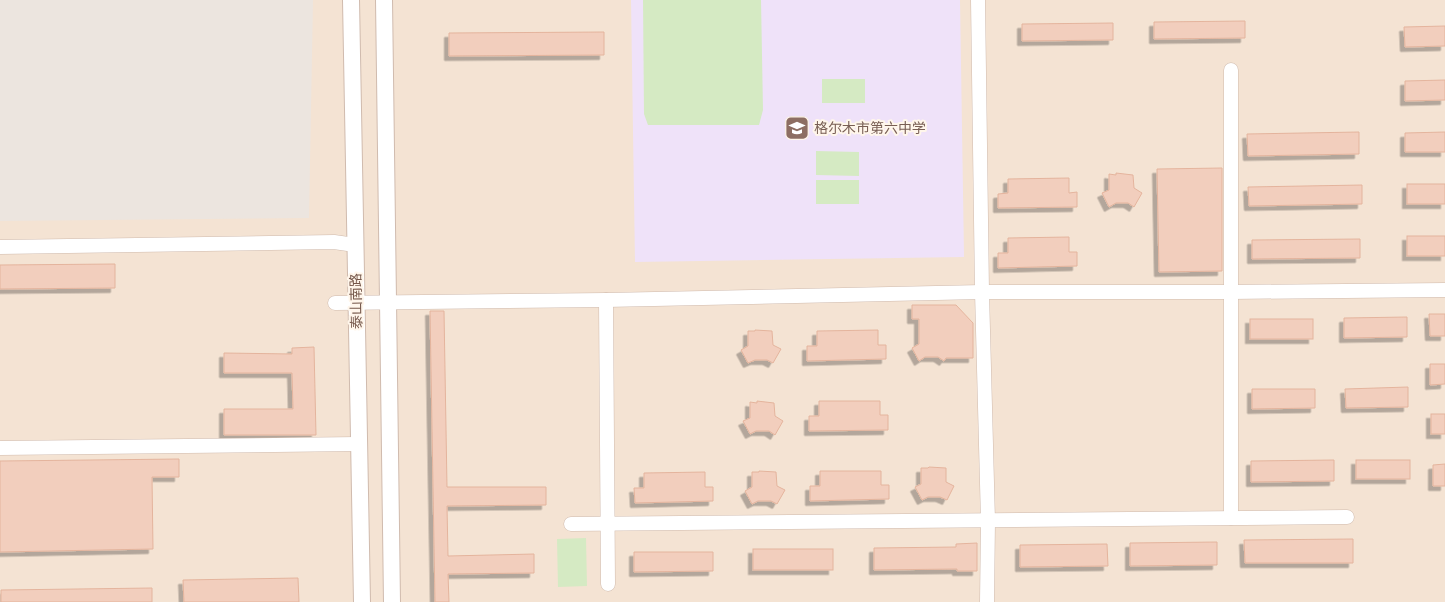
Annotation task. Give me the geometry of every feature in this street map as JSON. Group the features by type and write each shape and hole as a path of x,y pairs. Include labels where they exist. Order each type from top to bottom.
{"street":[{"name":"泰山南路","path":"351,0 362,602"},
{"path":"384,0 392,602"},
{"path":"978,0 982,292 988,520 987,602"},
{"path":"1231,70 1231,518"},
{"path":"0,247 334,242 355,245"},
{"path":"336,304 982,292 1445,290"},
{"path":"606,300 608,584"},
{"path":"0,448 358,444"},
{"path":"571,524 1347,517"}],"shaded area":[{"path":"0,0 1445,0 1445,602 0,602"},
{"path":"0,0 313,0 309,218 0,221"},
{"name":"格尔木市第六中学","path":"631,0 960,0 964,257 635,262"}],"green space":[{"path":"643,0 761,0 763,110 759,125 648,125 644,114"},
{"path":"822,79 865,79 865,103 822,103"},
{"path":"816,151 859,152 859,176 816,175"},
{"path":"816,180 859,180 859,204 816,204"},
{"path":"586,538 587,586 558,587 557,539"}],"building":[{"path":"1245,21 1245,38 1154,39 1154,22"},
{"path":"1113,23 1113,40 1022,41 1022,24"},
{"path":"1445,26 1445,46 1405,47 1404,27"},
{"path":"604,32 604,55 449,56 449,33"},
{"path":"1445,80 1445,100 1405,101 1405,81"},
{"path":"1359,132 1359,154 1248,156 1247,134"},
{"path":"1445,132 1445,152 1405,152 1405,133"},
{"path":"1222,168 1222,271 1159,272 1157,169"},
{"path":"1116,173 1133,175 1134,188 1142,193 1134,207 1128,203 1116,203 1109,207 1102,193 1109,190 1109,174 1116,175"},
{"path":"1069,178 1069,193 1077,192 1077,207 998,208 998,194 1008,193 1008,179"},
{"path":"1407,184 1445,184 1445,204 1407,204"},
{"path":"1362,185 1362,204 1249,206 1248,187"},
{"path":"1407,236 1445,236 1445,256 1407,256"},
{"path":"1069,237 1069,252 1077,252 1077,266 998,268 998,253 1008,253 1008,238"},
{"path":"1360,239 1360,258 1252,259 1252,240"},
{"path":"115,264 115,288 0,289 0,265"},
{"path":"912,305 956,305 973,323 973,358 946,358 944,361 938,357 925,357 919,361 912,348 919,344 919,319 912,319"},
{"path":"430,311 444,311 447,487 546,487 546,505 447,506 448,556 534,554 534,573 448,574 449,602 435,602"},
{"path":"1429,314 1445,314 1445,336 1430,336"},
{"path":"1407,317 1407,337 1344,338 1344,318"},
{"path":"1250,319 1313,319 1313,339 1250,339"},
{"path":"878,330 878,345 886,345 886,359 807,361 807,346 817,346 817,331"},
{"path":"748,331 772,331 773,345 781,349 773,363 767,360 755,360 748,363 741,350 748,346"},
{"path":"314,347 316,435 224,435 224,409 293,409 292,373 224,373 224,353 292,354 292,348"},
{"path":"1430,364 1445,364 1445,384 1430,385"},
{"path":"1408,387 1408,407 1346,408 1345,389"},
{"path":"1252,389 1315,389 1315,408 1252,409"},
{"path":"757,401 774,403 775,416 783,421 775,435 769,431 756,431 750,434 743,421 750,418 750,402 757,403"},
{"path":"819,401 880,401 880,415 888,415 888,430 809,431 809,416 819,416"},
{"path":"1431,414 1445,414 1445,434 1431,434"},
{"path":"179,459 179,477 152,477 153,549 0,552 0,461"},
{"path":"1334,460 1334,481 1251,482 1251,461"},
{"path":"1356,460 1410,460 1410,479 1356,479"},
{"path":"1445,464 1445,486 1433,486 1433,465"},
{"path":"921,468 946,468 946,482 954,486 947,500 940,497 928,497 922,500 915,487 921,484"},
{"path":"820,471 881,471 881,485 889,485 889,499 810,501 810,486 820,486"},
{"path":"705,472 705,487 713,487 713,501 635,503 634,488 644,488 644,473"},
{"path":"752,472 776,472 777,486 785,490 777,504 771,501 758,501 752,504 745,491 752,487"},
{"path":"1353,539 1353,563 1245,563 1244,540"},
{"path":"1217,542 1217,565 1130,566 1130,543"},
{"path":"977,543 977,571 957,571 957,569 874,570 874,548 956,547 956,544"},
{"path":"1107,544 1108,566 1020,567 1020,545"},
{"path":"753,549 833,549 833,570 753,570"},
{"path":"634,552 713,552 713,571 634,572"},
{"path":"298,578 299,602 184,602 183,580"},
{"path":"152,588 152,602 1,602 1,590"}],"place":[{"name":"格尔木市第六中学","path":"797,128"}]}
